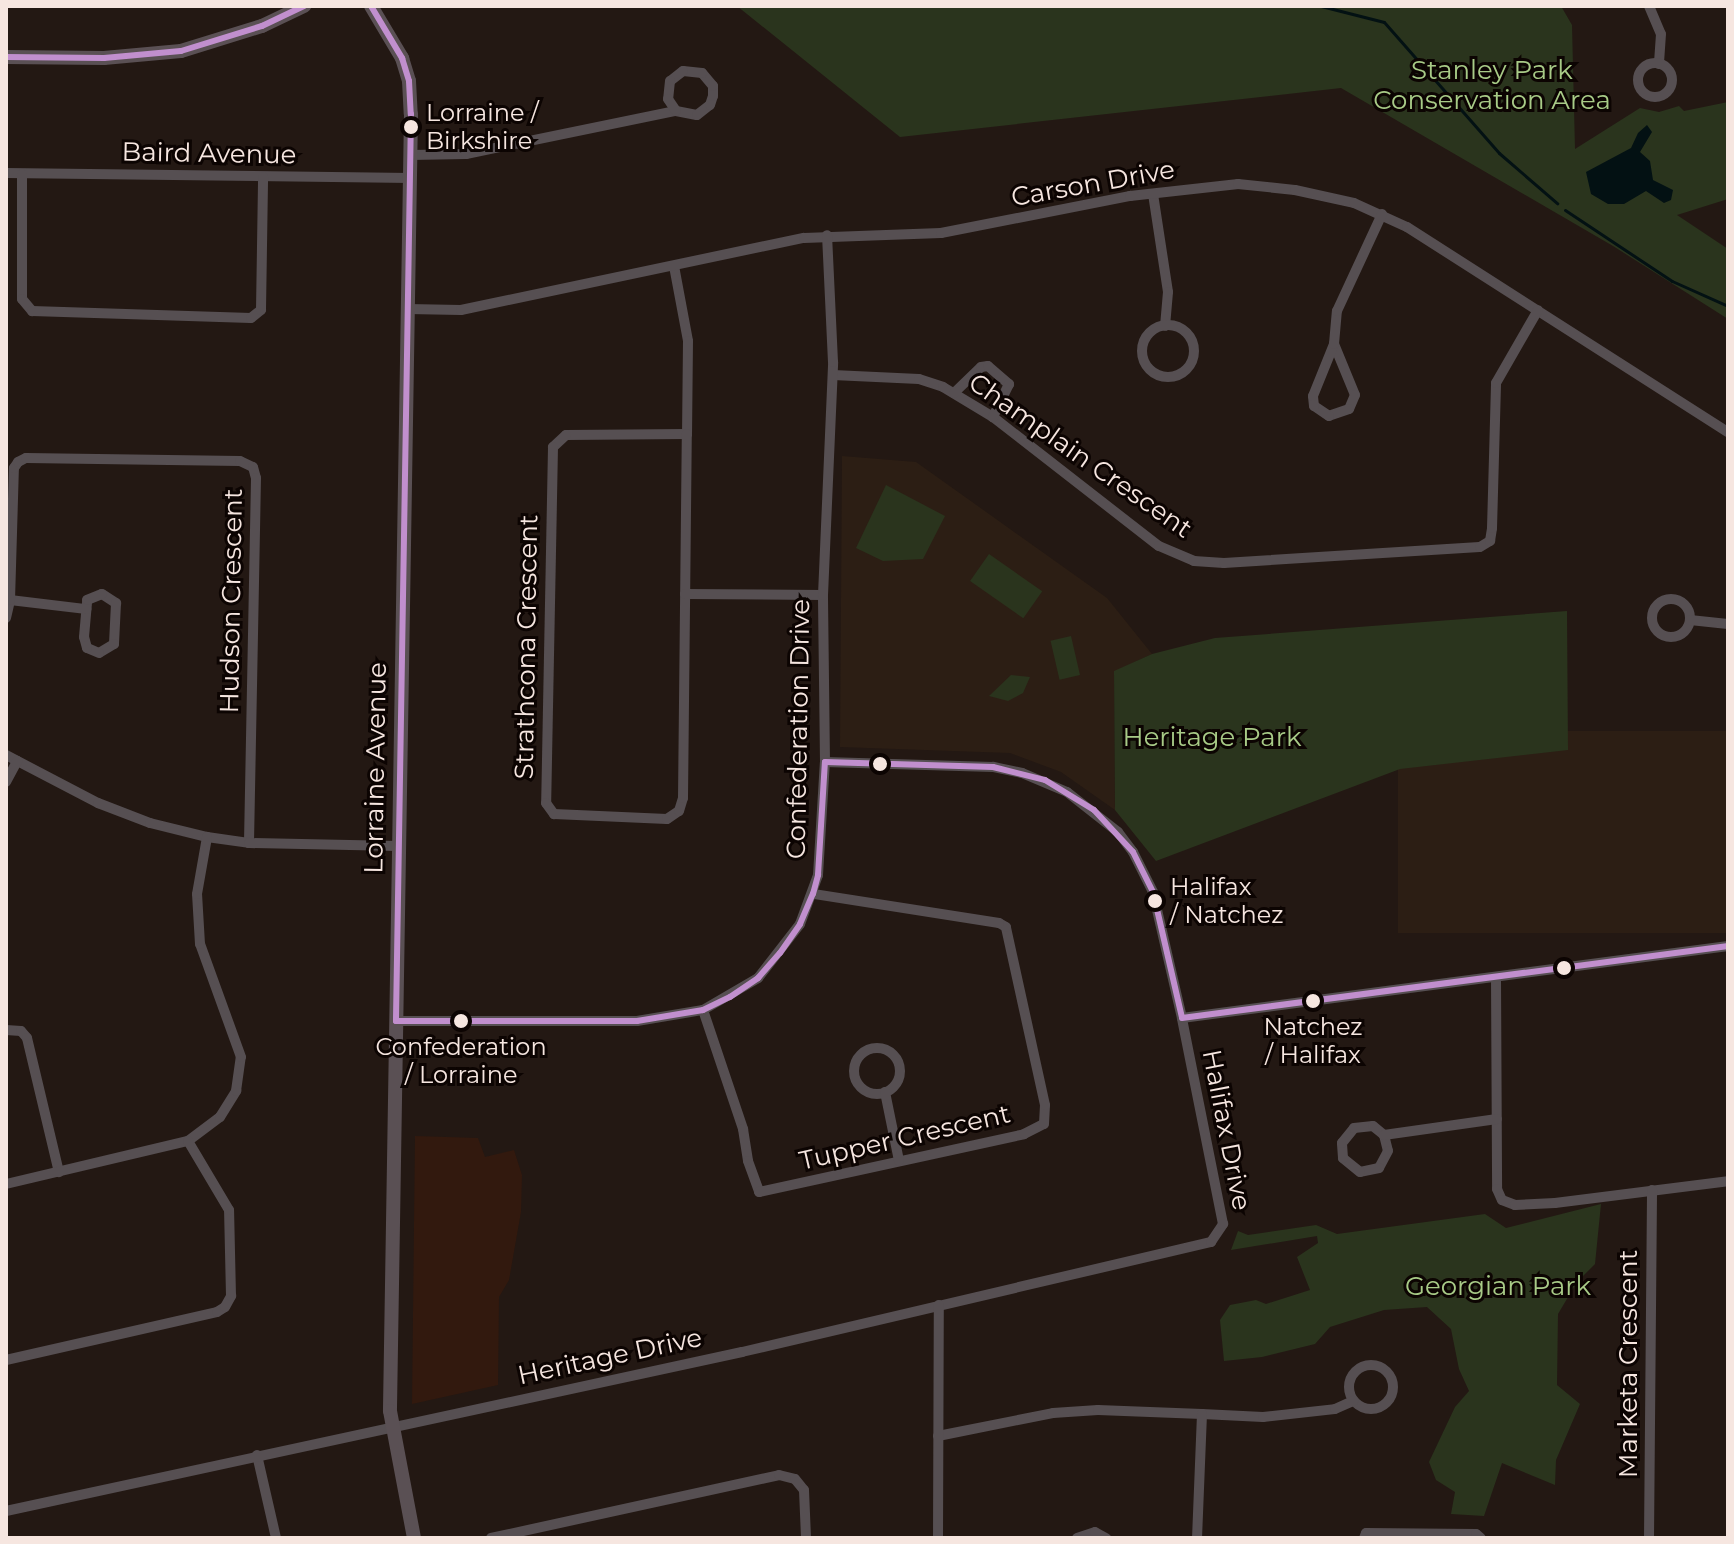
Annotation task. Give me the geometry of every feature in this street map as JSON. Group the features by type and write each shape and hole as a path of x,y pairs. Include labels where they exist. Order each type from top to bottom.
{"street":[{"path":"6,57 104,58 181,51 262,26 304,6"},
{"name":"Lorraine Avenue","path":"371,6 389,32 409,81 411,178 398,846 392,1426 414,1538"},
{"path":"1649,6 1661,34 1659,64"},
{"path":"411,155 466,154 676,111 691,116 710,105 713,86 702,73 687,70 670,81 668,99 676,111"},
{"name":"Baird Avenue","path":"6,173 411,178"},
{"path":"22,174 22,299 32,311 251,318 261,310 263,177"},
{"name":"Carson Drive","path":"408,309 461,310 827,235 941,233 1153,194 1238,184 1295,190 1354,203 1382,214 1728,432"},
{"path":"1153,194 1168,292 1165,326"},
{"path":"1334,344 1355,395 1349,409 1329,416 1314,406 1313,396 1334,344 1337,311 1382,214"},
{"name":"Confederation Drive","path":"396,1021 637,1021 703,1010 758,978 800,924 818,875 825,762 823,595 833,375 827,235"},
{"name":"Strathcona Crescent","path":"674,266 688,341 687,434 685,594 683,798 679,811 667,819 560,817 548,811 553,447 566,435 687,434"},
{"name":"Champlain Crescent","path":"833,375 919,379 954,393 993,417 1159,546 1194,561 1224,563 1480,547 1490,541 1492,528 1496,383 1538,310"},
{"path":"1165,326 1183,330 1194,346 1190,365 1174,376 1155,374 1143,358 1147,337 1165,326"},
{"path":"954,393 981,367 988,366 1009,384 993,417"},
{"name":"Hudson Crescent","path":"6,618 10,600 14,468 18,462 26,458 240,461 253,467 256,478 249,843"},
{"path":"102,594 116,603 114,644 107,651 99,653 87,648 86,609 87,600 102,594"},
{"path":"685,594 823,595"},
{"path":"10,600 86,609"},
{"path":"1690,620 1728,624"},
{"path":"6,755 98,803 150,823 207,837 249,843 398,846"},
{"path":"6,782 17,761"},
{"name":"Halifax Drive","path":"825,762 993,767 1045,780 1094,810 1133,852 1153,892 1182,1018 1223,1224 1219,1234"},
{"path":"6,1184 188,1141 220,1117 238,1088 241,1070 237,1042 200,944 197,894 207,837"},
{"name":"Tupper Crescent","path":"703,1010 743,1129 748,1161 759,1192 1024,1134 1044,1124 1045,1105 1010,934 999,923 813,894"},
{"path":"1182,1018 1728,946"},
{"path":"1496,979 1497,1189 1502,1200 1515,1205 1555,1203 1728,1181"},
{"path":"6,1030 21,1031 27,1038 59,1172"},
{"path":"872,1048 893,1053 900,1069 897,1082 885,1092 868,1092 856,1079 855,1062 872,1048"},
{"path":"885,1092 899,1161"},
{"path":"1384,1135 1388,1151 1379,1168 1360,1172 1343,1158 1342,1143 1354,1128 1373,1126 1384,1135 1497,1119"},
{"path":"6,1360 217,1312 225,1307 231,1296 229,1210 188,1141"},
{"name":"Marketa Crescent","path":"1649,1538 1652,1190"},
{"name":"Heritage Drive","path":"6,1511 742,1352 1211,1242 1219,1234"},
{"path":"938,1538 939,1305"},
{"path":"1375,1365 1388,1373 1393,1388 1384,1405 1366,1409 1353,1401 1350,1379 1360,1368 1375,1365"},
{"path":"938,1436 1053,1413 1098,1410 1263,1417 1335,1409 1353,1401"},
{"path":"1197,1538 1202,1414"},
{"path":"257,1455 276,1538"},
{"path":"491,1538 779,1475 795,1479 804,1490 806,1538"},
{"path":"1077,1538 1095,1532 1106,1538"},
{"path":"1364,1538 1366,1533 1478,1534 1481,1538"}],"shaded area":[{"path":"1647,125 1652,132 1640,152 1650,161 1653,180 1673,190 1671,200 1664,203 1646,191 1624,204 1608,204 1591,194 1586,172 1631,148 1638,133"},
{"path":"842,456 916,462 1107,598 1152,654 1114,672 1115,810 1061,772 1010,753 840,747"},
{"path":"1398,731 1728,731 1728,933 1398,933"},
{"path":"415,1136 478,1138 485,1157 514,1150 522,1175 521,1212 509,1280 499,1297 498,1385 412,1404"}],"green space":[{"name":"Stanley Park Conservation Area","path":"737,6 1561,6 1572,25 1575,149 1640,108 1659,112 1679,106 1684,111 1728,102 1728,199 1677,215 1728,249 1728,319 1613,246 1341,88 900,137"},
{"path":"886,485 945,516 923,559 883,561 856,548"},
{"path":"989,554 1042,591 1023,618 970,581"},
{"name":"Heritage Park","path":"1567,611 1568,750 1400,769 1156,861 1115,810 1114,671 1152,654 1215,638"},
{"path":"1071,636 1080,675 1060,680 1051,641"},
{"path":"1011,675 1030,677 1023,693 1008,701 989,696"},
{"name":"Georgian Park","path":"1601,1204 1595,1264 1577,1282 1558,1314 1557,1385 1580,1404 1556,1460 1555,1485 1502,1463 1484,1516 1451,1514 1455,1492 1436,1480 1429,1462 1455,1407 1469,1391 1459,1369 1451,1329 1427,1307 1384,1310 1330,1327 1315,1344 1262,1357 1224,1361 1220,1320 1230,1305 1256,1300 1266,1304 1310,1290 1297,1257 1318,1243 1317,1236 1231,1250 1238,1231 1248,1235 1316,1225 1337,1234 1485,1214 1506,1228"}],"waterway":[{"path":"1321,6 1384,22 1499,153 1557,203"},
{"path":"1565,210 1672,281 1728,306"}],"transit line":[{"path":"6,57 104,58 181,51 262,26 304,6"},
{"path":"371,6 402,58 409,81 411,114 396,1021"},
{"path":"825,762 993,767 1045,780 1094,810 1133,852 1153,892 1182,1018"},
{"path":"396,1021 637,1021 703,1010 730,997 758,978 780,953 800,924 813,894 818,875 825,762"},
{"path":"1182,1018 1728,946"}],"place":[{"name":"Lorraine / Birkshire","path":"411,127"},
{"name":"Halifax / Natchez","path":"1155,901"},
{"name":"Natchez / Halifax","path":"1313,1001"},
{"name":"Confederation / Lorraine","path":"461,1021"}]}
